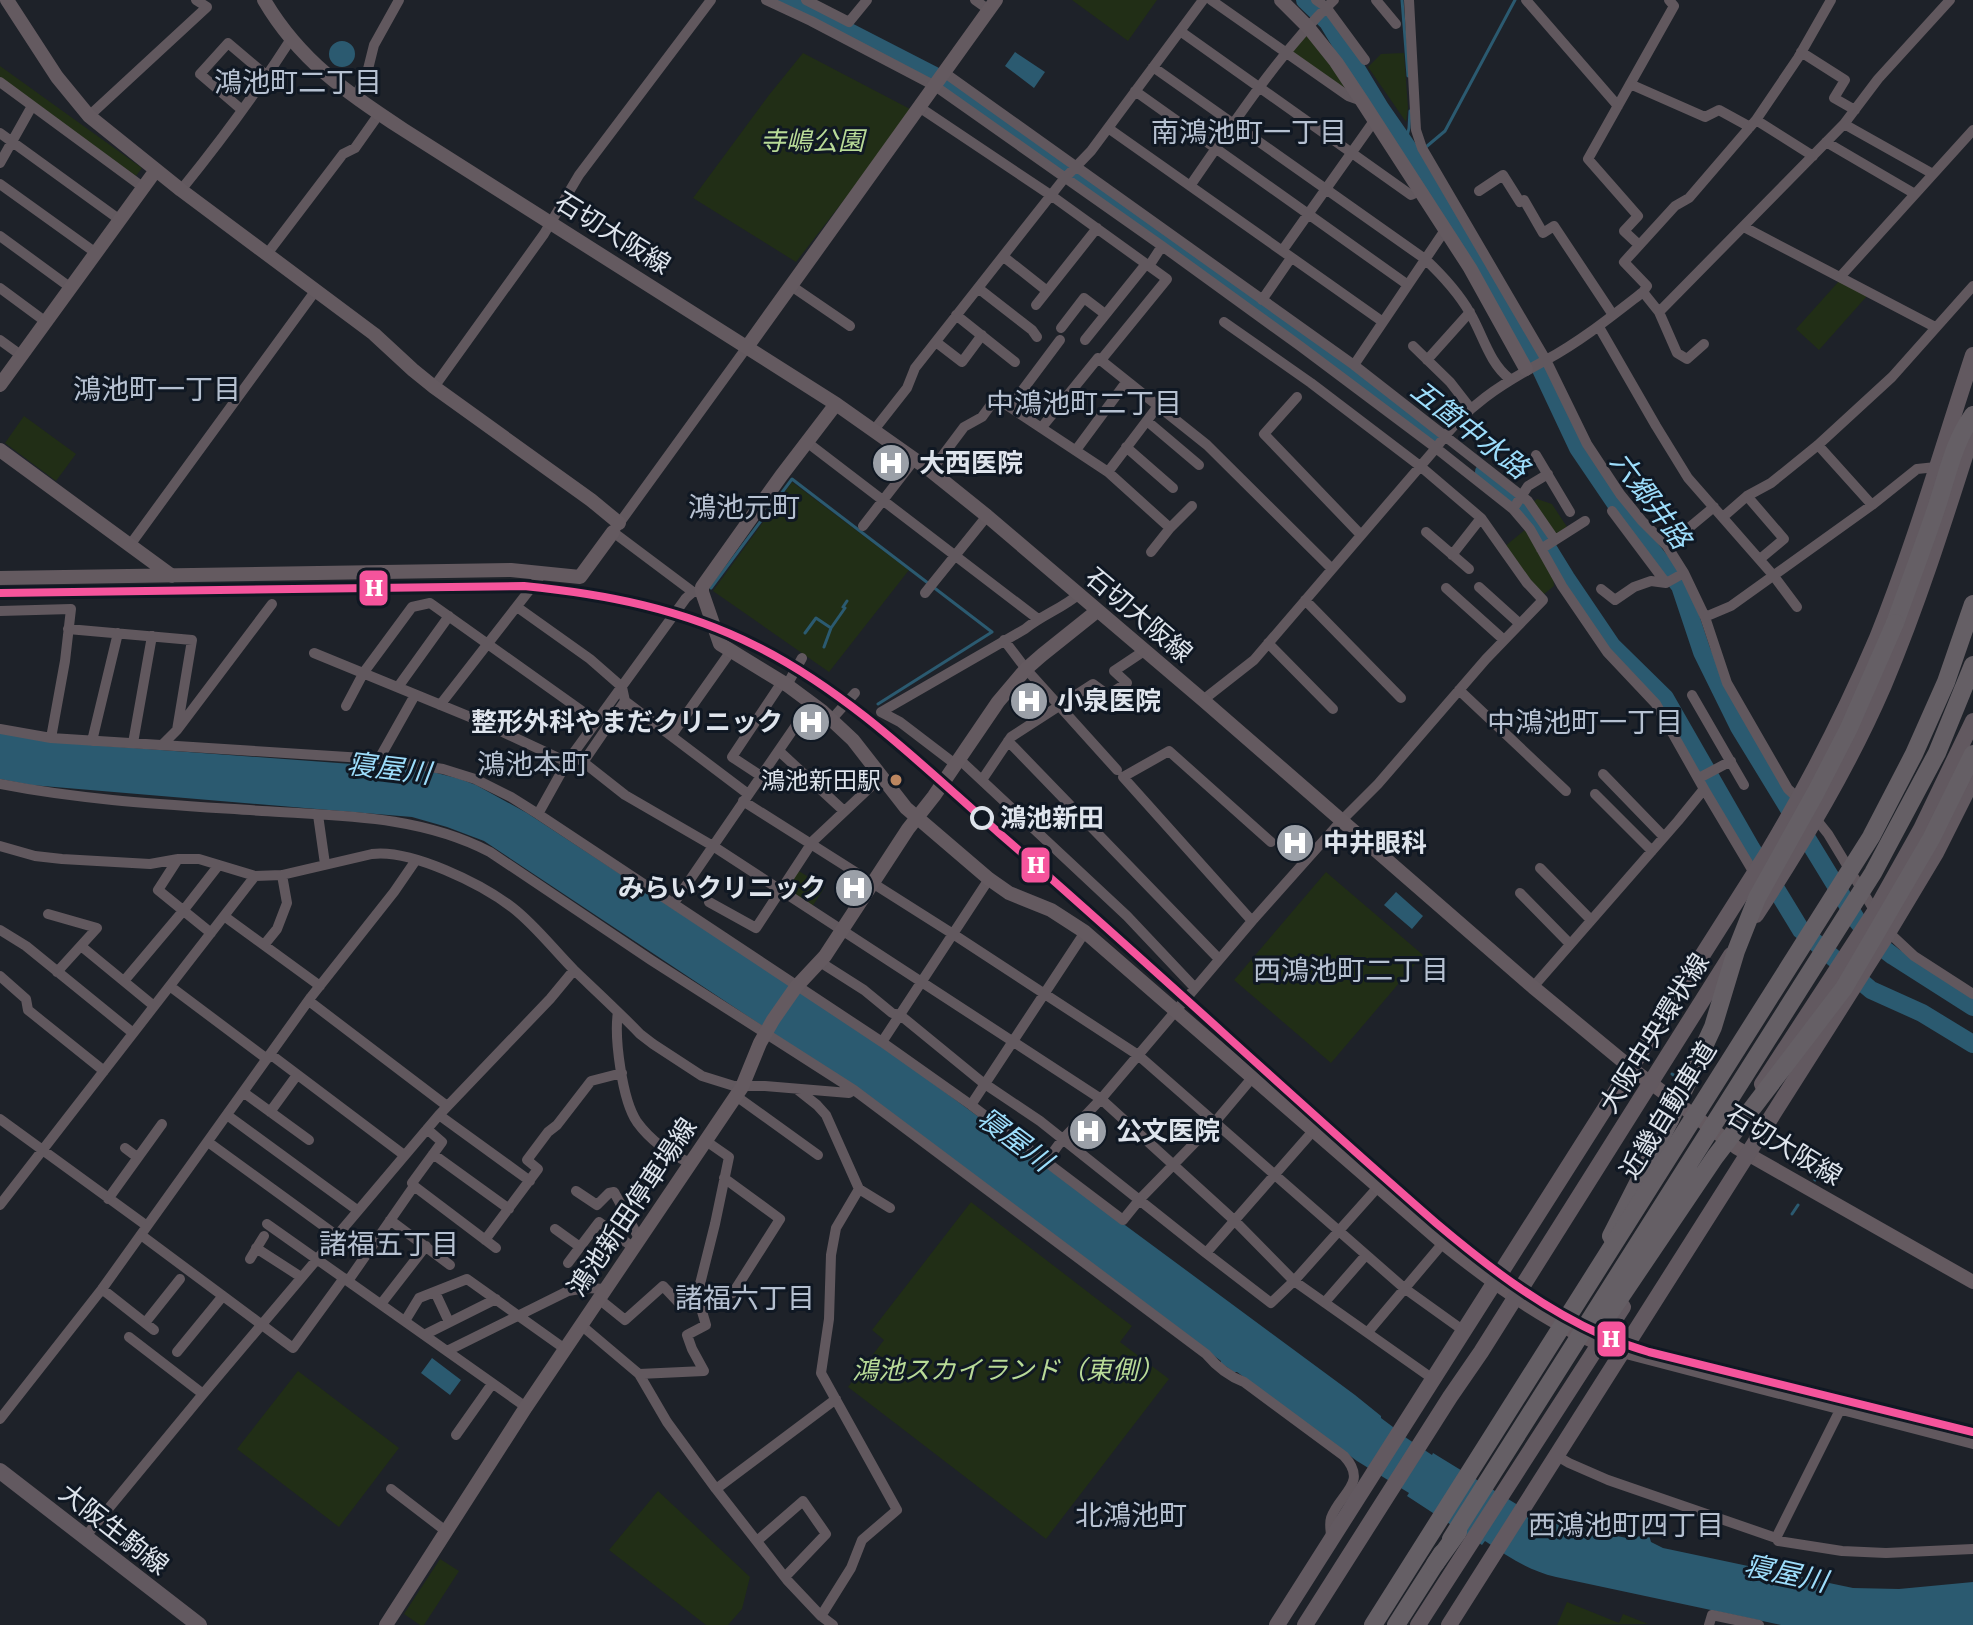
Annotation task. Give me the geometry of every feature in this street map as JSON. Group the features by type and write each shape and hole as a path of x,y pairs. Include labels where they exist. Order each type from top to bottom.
{"highway":[{"path":"1578,1299 1704,1050 1757,898 1849,728 1895,623 1956,450 1973,415"},
{"name":"近畿自動車道","path":"1373,1625 1871,837 1914,754 1946,682 1973,604"},
{"name":"近畿自動車道","path":"1396,1625 1873,873 1937,753 1973,665"},
{"path":"1435,1564 1546,1407 1715,1157 1844,988 1931,839 1973,754"}],"main road":[{"path":"1277,1625 1798,802 1877,637 1973,355"},
{"name":"大阪中央環状線","path":"1305,1625 1516,1297 1813,822 1854,748 1894,661 1973,431"},
{"path":"1418,1625 1529,1456 1784,1048 1872,916 1921,829 1973,721"},
{"path":"1449,1625 1875,955 1936,853 1973,779"},
{"name":"大阪生駒線","path":"0,1471 199,1625"},
{"path":"1288,1625 1333,1549 1342,1523"}],"street":[{"path":"7,0 57,77 89,116 181,190 374,334 434,387 591,500 616,528 697,592 720,644 812,702 832,719 917,818 1009,893 1051,910 1085,932 1494,1284 1599,1345 1622,1353 1973,1444"},
{"path":"89,116 207,7 196,0"},
{"name":"石切大阪線","path":"264,0 291,39 324,74 355,98 836,404 931,471 1203,700 1533,987 1726,1142 1973,1282"},
{"path":"355,98 367,73 374,45 399,0"},
{"path":"434,387 551,222 579,175 711,0"},
{"path":"766,0 940,80 1262,300 1354,365 1522,495 1555,540"},
{"path":"806,0 849,22 867,0"},
{"path":"0,578 511,570 580,577 993,5 975,0"},
{"path":"874,430 907,388 915,368 1091,151 1203,0"},
{"path":"1211,0 1348,96 1362,101"},
{"path":"1281,0 1308,27 1362,101 1470,268 1526,369"},
{"path":"1316,0 1328,6 1365,60"},
{"path":"1409,0 1416,130 1422,148 1595,456 1634,512 1667,546 1684,573 1705,617 1727,683 1788,789 1813,822 1828,834 1886,936 1973,994"},
{"path":"1526,0 1618,106"},
{"path":"1639,245 1624,231 1638,216 1588,159 1674,6 1669,0"},
{"path":"1203,700 1254,660 1445,435 1471,409 1510,379 1599,327 1643,292 1647,286 1624,262 1675,206 1689,198 1753,123 1801,52 1831,0"},
{"path":"1659,312 1844,124 1878,79 1950,0"},
{"path":"1379,2 1396,24"},
{"path":"1190,186 1286,54 1328,6"},
{"path":"1180,31 1411,195 1420,191"},
{"path":"181,190 291,39"},
{"path":"242,110 200,74 228,43 267,76"},
{"path":"1801,52 1845,80 1834,98 1855,110"},
{"path":"1153,67 1425,259 1447,280 1470,312 1499,371 1510,379"},
{"path":"940,80 1071,172 1162,246 1436,448 1513,509 1530,529 1562,586 1607,652 1656,704 1755,873"},
{"path":"0,82 144,188"},
{"path":"1630,84 1705,117 1719,110 1753,123 1813,156"},
{"path":"1135,91 1408,285"},
{"path":"0,163 32,106"},
{"path":"919,107 1052,196 1167,279 1101,360"},
{"path":"267,254 343,154 355,148 379,114"},
{"path":"1262,300 1308,214 1374,121"},
{"path":"1844,124 1933,174"},
{"path":"1108,128 1383,322"},
{"path":"1840,277 1973,130"},
{"path":"0,133 120,220"},
{"path":"1826,142 1915,194"},
{"path":"0,385 156,170"},
{"path":"1479,191 1503,175 1520,202 1524,200 1543,233 1554,226 1613,315"},
{"path":"0,184 96,253"},
{"path":"1744,227 1935,327"},
{"path":"1036,305 1097,228"},
{"path":"1354,365 1445,230"},
{"path":"0,236 71,288"},
{"path":"1085,340 1162,246"},
{"path":"1004,257 1047,291"},
{"path":"790,285 850,326"},
{"path":"1723,517 1818,445 1892,377 1973,286"},
{"path":"0,288 46,322"},
{"path":"978,288 1037,337"},
{"path":"130,545 316,290"},
{"path":"1643,292 1659,312 1677,353 1687,359 1704,344"},
{"path":"1010,407 1084,298 1105,314"},
{"path":"1427,360 1470,312"},
{"path":"956,315 1015,362"},
{"path":"1224,322 1420,466 1481,518 1527,583 1543,600"},
{"path":"1599,327 1688,478 1760,559 1797,607"},
{"path":"936,342 962,362 982,335"},
{"path":"0,340 22,356"},
{"path":"1413,346 1450,382 1471,409"},
{"path":"1042,427 1098,358 1207,445 1332,569"},
{"path":"1076,450 1127,381"},
{"path":"1297,397 1264,434 1361,535"},
{"path":"931,471 964,427 982,417 996,398 1108,472 1170,528"},
{"path":"538,814 570,758 596,721 686,598 702,587 836,404"},
{"path":"1108,472 1158,406"},
{"path":"1147,421 1199,465"},
{"path":"808,443 1038,619"},
{"path":"1818,445 1872,505"},
{"path":"1126,447 1173,488"},
{"path":"0,450 172,576"},
{"path":"1536,455 1570,512"},
{"path":"863,526 915,459"},
{"path":"1705,617 1731,606 1917,469 1936,467"},
{"path":"1513,509 1528,486 1548,474"},
{"path":"1747,496 1784,539 1760,559"},
{"path":"1151,552 1192,506"},
{"path":"1667,546 1714,507"},
{"path":"1612,511 1666,583"},
{"path":"925,593 987,516"},
{"path":"1452,555 1481,518"},
{"path":"1541,549 1585,521"},
{"path":"1426,532 1469,569"},
{"path":"1601,589 1615,600 1634,587 1651,581 1666,583 1684,573"},
{"path":"440,705 542,574"},
{"path":"1045,1163 1194,987 1342,820 1378,784 1504,640 1543,600 1562,586"},
{"path":"1479,587 1520,624"},
{"path":"1446,588 1504,640"},
{"path":"1079,594 1072,601 881,712 982,780 1117,907 1194,987"},
{"path":"1305,600 1401,698"},
{"path":"346,706 364,672 412,607 430,603 596,721"},
{"path":"162,745 177,730 272,604"},
{"path":"517,607 590,659 622,687 625,701 746,798 872,884 1138,1055 1404,1288 1464,1331"},
{"path":"0,611 71,609 51,738"},
{"name":"鴻池新田停車場線","path":"386,1625 526,1407 739,1092 766,1032 797,986 820,962 990,713 1026,669 1097,611"},
{"path":"398,687 449,616"},
{"path":"68,629 192,640 177,730"},
{"path":"92,741 118,633"},
{"path":"133,743 152,636"},
{"path":"1004,640 1026,669 1117,770"},
{"path":"1268,643 1333,709"},
{"path":"671,736 731,651"},
{"path":"982,780 1014,735 1093,684 1108,695 1127,683 1114,671 1144,651"},
{"path":"314,653 570,758 584,761 625,795 713,846 1101,1099 1235,1221 1294,1281 1433,1379"},
{"path":"761,776 732,757 802,658"},
{"path":"1459,690 1566,791"},
{"path":"832,719 855,693"},
{"path":"379,759 415,695"},
{"path":"1692,695 1744,785"},
{"path":"584,761 625,701"},
{"path":"674,903 812,702"},
{"path":"0,729 51,738 379,759 443,769 475,779 538,814 882,1042 1123,1220 1252,1078"},
{"path":"1008,741 1219,959"},
{"path":"779,751 844,811"},
{"path":"1252,921 1123,777 1169,751 1271,842"},
{"path":"1701,777 1731,761"},
{"path":"1603,774 1664,837"},
{"path":"709,902 756,928 811,844 882,776"},
{"path":"0,784 162,805 386,820 444,832 490,852 854,1090 1206,1354 1216,1366 1244,1382 1344,1456 1354,1469 1355,1479 1329,1520 1332,1539"},
{"path":"1533,987 1704,789"},
{"path":"1595,794 1652,851"},
{"path":"318,815 325,864"},
{"path":"0,846 35,856 62,859 150,864 199,859 255,876 282,875 386,852 416,860 469,882 510,905 653,1044 702,1076 739,1092 818,1155"},
{"path":"178,859 158,890 211,933"},
{"path":"0,1419 102,1289 309,1001 416,860"},
{"path":"124,981 218,866"},
{"path":"1540,868 1591,920"},
{"path":"264,945 277,929 287,903 282,875"},
{"path":"0,1205 255,876"},
{"path":"882,1042 989,879"},
{"path":"1520,893 1570,944"},
{"path":"48,914 97,928 57,972"},
{"path":"224,916 320,986"},
{"path":"0,930 26,946 133,1033"},
{"path":"971,1105 1085,932"},
{"path":"81,946 154,1006"},
{"path":"820,962 864,990 892,1013 900,1015 1271,1303 1378,1187"},
{"path":"85,1537 404,1155 574,970"},
{"path":"0,976 26,999 28,1010 104,1071"},
{"path":"171,987 404,1155"},
{"path":"309,1001 530,1181"},
{"path":"618,1012 617,1035 622,1073 632,1112 667,1151 691,1163"},
{"path":"485,1240 538,1169 527,1160 548,1132 591,1081 622,1073"},
{"path":"270,1112 297,1075"},
{"path":"739,1092 765,1086 849,1093 854,1090"},
{"path":"798,1090 826,1115 859,1189 890,1208"},
{"path":"243,1092 309,1140"},
{"path":"227,1115 357,1210"},
{"path":"0,1119 108,1199 222,1297 293,1348 390,1220 442,1142 427,1129"},
{"path":"108,1199 162,1124"},
{"path":"1206,1253 1313,1131"},
{"path":"639,1374 704,1371 687,1335 706,1325 696,1300 729,1157 706,1141"},
{"path":"208,1142 336,1235"},
{"path":"125,1148 137,1157"},
{"path":"433,1154 509,1209"},
{"path":"447,1351 568,1291 586,1288 602,1294 625,1320 663,1286 680,1304 733,1293 780,1219 724,1178"},
{"path":"414,1186 496,1248"},
{"path":"821,1616 851,1568 862,1540 897,1510 821,1373 829,1319 831,1255 836,1228 859,1189"},
{"path":"576,1191 597,1205 614,1192 637,1244"},
{"path":"390,1220 450,1265"},
{"path":"568,1263 599,1222 637,1244"},
{"path":"267,1224 526,1407"},
{"path":"555,1229 580,1247"},
{"path":"250,1259 264,1236"},
{"path":"1368,1332 1443,1243"},
{"path":"381,1304 426,1246"},
{"path":"256,1248 301,1277"},
{"path":"1325,1302 1366,1255"},
{"path":"102,1289 150,1326 180,1279"},
{"path":"405,1321 419,1298 467,1279 565,1349"},
{"path":"435,1292 449,1322"},
{"path":"177,1352 222,1297"},
{"path":"424,1335 496,1299"},
{"path":"581,1325 639,1374 667,1422 716,1489 785,1577 833,1625"},
{"path":"129,1337 203,1394"},
{"path":"456,1435 492,1384"},
{"path":"716,1489 836,1399"},
{"path":"1776,1538 1840,1410"},
{"path":"1557,1456 1608,1480 1778,1541 1842,1551 1886,1553 1973,1549"},
{"path":"391,1489 447,1532"},
{"path":"757,1541 803,1501 826,1534 785,1577"},
{"path":"1709,1625 1712,1615 1759,1625"}],"green space":[{"path":"1072,0 1157,0 1128,41"},
{"path":"1305,34 1346,86 1343,90 1291,54"},
{"name":"寺嶋公園","path":"803,53 910,109 796,262 693,198"},
{"path":"1404,53 1408,108 1406,122 1368,67 1381,54"},
{"path":"0,66 142,168 136,176 0,79"},
{"path":"1840,280 1867,296 1819,350 1796,329"},
{"path":"24,416 76,454 56,481 5,443"},
{"path":"792,482 909,570 829,672 713,591"},
{"path":"1537,499 1552,504 1567,527 1554,535 1532,503"},
{"path":"1526,529 1553,576 1554,586 1543,595 1504,547"},
{"path":"797,870 825,887 812,907 785,890"},
{"path":"1326,872 1423,955 1331,1063 1234,980"},
{"name":"鴻池スカイランド（東側）","path":"971,1202 1132,1326 1120,1342 1169,1379 1046,1539 848,1387 884,1340 872,1330"},
{"path":"298,1371 399,1448 339,1527 237,1449"},
{"path":"658,1491 750,1577 742,1609 728,1625 706,1625 609,1550"},
{"path":"440,1559 459,1571 424,1625 420,1625 404,1614"},
{"path":"1567,1602 1619,1623 1623,1614 1648,1624 1557,1625"}],"water":[{"path":"342,41 351,45 355,54 351,63 342,67 333,63 329,54 333,45"},
{"path":"1015,52 1045,72 1034,88 1005,66"},
{"name":"寝屋川","path":"0,731 52,742 429,771 476,785 527,813 884,1047 1355,1395 1393,1429 1539,1518 1627,1538 1649,1535 1651,1542 1663,1548 1853,1588 1899,1589 1973,1582 1973,1625 1781,1625 1556,1577 1527,1567 1485,1541 1482,1545 1407,1496 1409,1493 1357,1461 1221,1363 931,1144 803,1053 484,841 412,817 31,785 0,779"},
{"path":"1396,892 1423,916 1412,929 1384,905"},
{"path":"432,1358 461,1380 450,1395 421,1373"}],"waterway":[{"name":"五箇中水路","path":"787,0 933,75 1066,167 1438,436"},
{"name":"六郷井路","path":"1305,0 1328,22 1414,157 1538,363 1578,448 1618,507 1680,586 1702,652 1739,727 1858,922 1876,943 1893,956 1973,1007"},
{"path":"1402,0 1408,76"},
{"path":"1414,157 1445,131 1515,0"},
{"path":"1405,145 1410,111"},
{"name":"五箇中水路","path":"1484,472 1521,505 1612,646 1665,698 1801,930 1871,990 1922,1013 1973,1044"},
{"path":"711,588 792,479 992,632 878,704"},
{"path":"831,628 847,601"},
{"path":"805,633 816,618 831,628 824,647"},
{"path":"1672,1074 1682,1081"},
{"path":"1778,1137 1815,1155 1822,1165 1815,1180"},
{"path":"1792,1214 1798,1205"}],"transit line":[{"name":"H","path":"0,593 524,586 643,605 728,633 790,664 884,732 1436,1223 1536,1299 1602,1335 1649,1352 1973,1432"}],"place":[{"name":"大西医院","path":"891,463"},
{"name":"小泉医院","path":"1029,701"},
{"name":"整形外科やまだクリニック","path":"811,722"},
{"name":"鴻池新田駅","path":"896,780"},
{"name":"鴻池新田","path":"982,818"},
{"name":"中井眼科","path":"1295,843"},
{"name":"みらいクリニック","path":"854,888"},
{"name":"公文医院","path":"1088,1131"}],"district":[{"name":"鴻池町二丁目","path":"298,82"},
{"name":"南鴻池町一丁目","path":"1249,132"},
{"name":"鴻池町一丁目","path":"157,389"},
{"name":"中鴻池町二丁目","path":"1084,403"},
{"name":"鴻池元町","path":"744,507"},
{"name":"中鴻池町一丁目","path":"1585,722"},
{"name":"鴻池本町","path":"533,764"},
{"name":"西鴻池町二丁目","path":"1351,970"},
{"name":"諸福五丁目","path":"389,1244"},
{"name":"諸福六丁目","path":"745,1298"},
{"name":"北鴻池町","path":"1131,1515"},
{"name":"西鴻池町四丁目","path":"1626,1525"}]}
